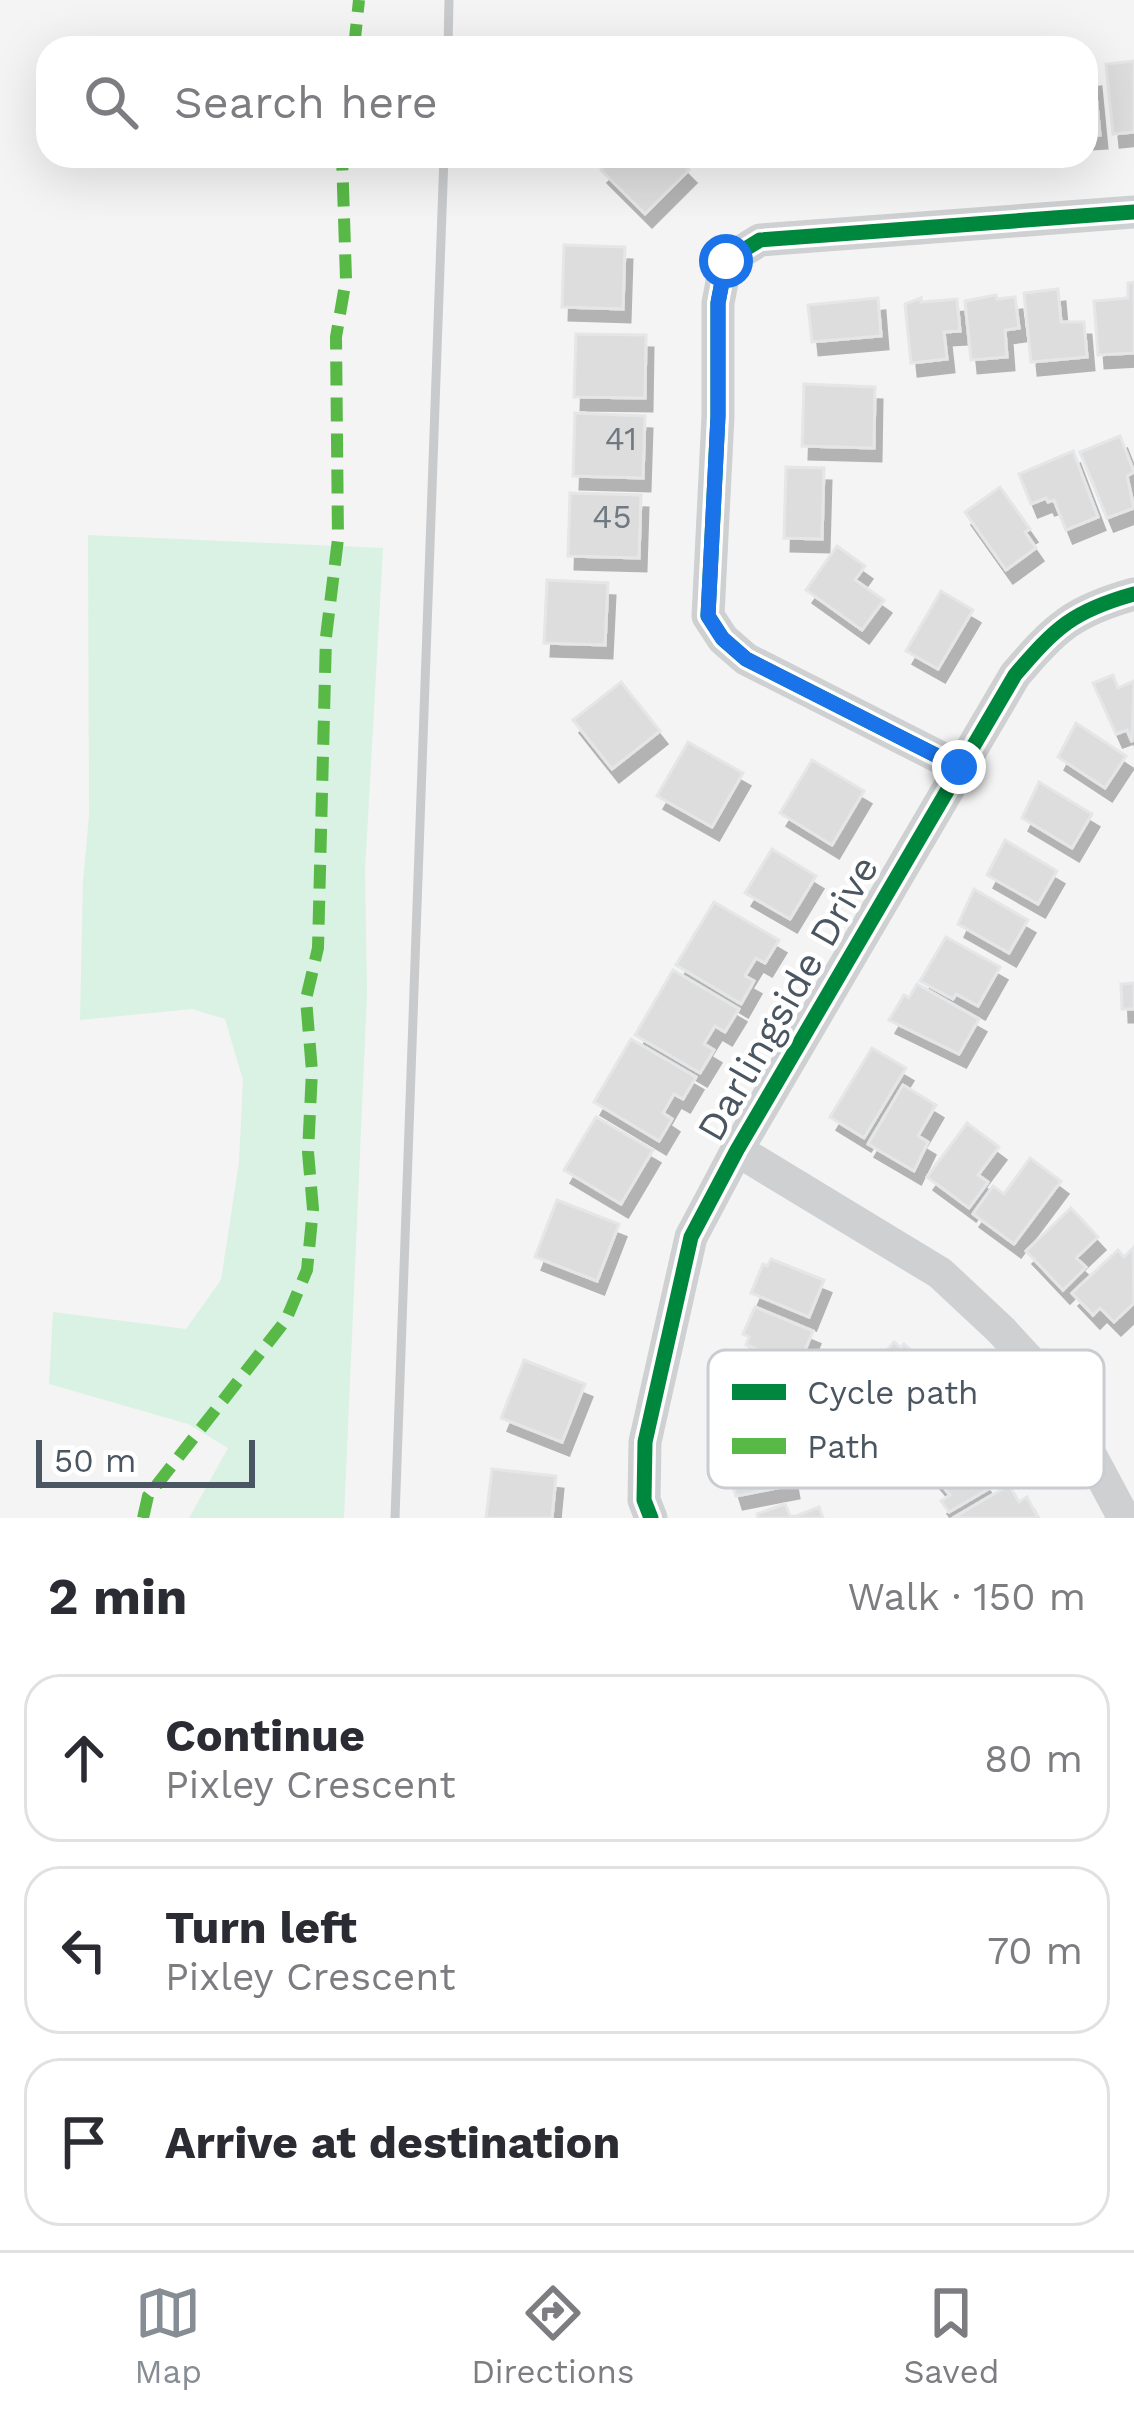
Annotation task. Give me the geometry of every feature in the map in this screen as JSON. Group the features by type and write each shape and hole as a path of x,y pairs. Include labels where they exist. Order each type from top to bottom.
{"street":[{"path":"959,767 746,659 722,638 708,616 718,416 718,303 726,261 760,240 1134,212"},
{"name":"Darlingside Drive","path":"651,1518 644,1500 645,1442 691,1237 736,1150 1015,675 1045,639 1088,607 1134,594"},
{"path":"736,1150 940,1273 1019,1350"},
{"path":"1104,1481 1124,1518"}],"green space":[{"path":"88,535 383,548 365,870 367,993 344,1518 189,1518 228,1448 188,1424 49,1384 53,1312 186,1329 221,1280 239,1162 243,1080 225,1019 192,1009 80,1020 89,816"}],"building":[{"path":"1134,61 1134,132 1113,134 1106,64"},
{"path":"687,168 689,170 645,214 601,170"},
{"path":"564,245 625,247 623,309 562,307"},
{"path":"1134,282 1134,353 1098,355 1094,301 1128,298 1128,283"},
{"path":"1058,289 1061,322 1084,322 1087,357 1031,362 1024,293"},
{"path":"996,295 997,299 1015,297 1019,328 1005,330 1007,357 971,360 965,301"},
{"path":"878,298 881,336 812,342 808,305"},
{"path":"921,298 921,302 957,299 960,331 944,332 947,359 911,363 905,304"},
{"path":"576,334 646,335 645,398 574,397"},
{"path":"804,384 875,387 874,448 802,446"},
{"path":"575,413 645,416 643,478 573,476"},
{"path":"1120,436 1134,472 1127,476 1134,508 1107,518 1080,452"},
{"path":"1073,451 1098,517 1066,530 1054,500 1031,504 1019,474"},
{"path":"786,467 824,468 822,539 784,538"},
{"path":"1000,487 1030,529 1025,532 1036,548 1006,570 965,512"},
{"path":"570,493 641,495 639,558 568,556"},
{"path":"837,546 865,566 855,580 884,600 862,630 806,590"},
{"path":"547,580 608,583 605,645 544,643"},
{"path":"941,591 973,610 938,669 906,651"},
{"path":"1113,675 1118,688 1134,681 1132,742 1127,730 1116,734 1093,683"},
{"path":"621,682 660,731 612,769 573,720"},
{"path":"1076,723 1126,756 1105,788 1058,757"},
{"path":"688,742 743,773 712,827 657,796"},
{"path":"812,760 864,791 832,845 780,813"},
{"path":"1039,782 1092,814 1072,848 1022,818"},
{"path":"1005,840 1057,871 1038,904 987,875"},
{"path":"772,849 816,876 790,919 745,893"},
{"path":"974,889 1028,920 1009,953 958,924"},
{"path":"714,902 779,940 765,963 756,958 745,976 754,981 741,1004 676,965"},
{"path":"946,937 1000,967 978,1006 920,981"},
{"path":"673,970 739,1009 725,1032 715,1026 704,1044 714,1050 700,1073 635,1035"},
{"path":"1134,983 1134,1009 1122,1009 1121,984"},
{"path":"917,984 979,1019 959,1054 889,1020"},
{"path":"631,1039 696,1077 683,1099 674,1094 663,1113 672,1119 659,1141 594,1102"},
{"path":"872,1048 906,1068 864,1138 830,1117"},
{"path":"903,1085 936,1105 918,1136 928,1142 914,1171 868,1144"},
{"path":"596,1117 653,1150 621,1204 564,1170"},
{"path":"967,1123 999,1147 978,1175 988,1182 969,1208 927,1177"},
{"path":"1030,1158 1061,1181 1014,1244 973,1214 993,1186 1004,1194"},
{"path":"557,1200 619,1224 597,1281 535,1257"},
{"path":"1071,1208 1098,1237 1076,1258 1086,1267 1063,1290 1026,1251"},
{"path":"1133,1248 1134,1303 1114,1322 1100,1308 1093,1315 1072,1293 1118,1250 1124,1257"},
{"path":"771,1259 824,1280 809,1317 751,1293 763,1264 767,1266"},
{"path":"755,1307 813,1331 805,1350 758,1350 746,1345 749,1337 743,1334"},
{"path":"894,1342 911,1350 887,1350"},
{"path":"524,1360 585,1384 562,1442 501,1418"},
{"path":"492,1469 556,1476 552,1518 486,1518"},
{"path":"733,1488 777,1488 736,1496"},
{"path":"944,1488 990,1488 949,1512 941,1501 950,1495"},
{"path":"1011,1488 1019,1502 1027,1497 1038,1518 953,1518"},
{"path":"785,1504 791,1518 758,1518 757,1514"},
{"path":"819,1507 823,1518 791,1518"}],"railway":[{"path":"448,36 449,0"},
{"path":"395,1518 444,168"}],"marked path":[{"path":"355,36 359,0"},
{"path":"143,1518 148,1496 286,1320 307,1270 313,1209 306,999 318,948 326,637 338,539 336,337 346,279 342,168"}],"cycle path":[{"path":"959,767 746,659 723,639 708,616 718,416 718,303 726,261 760,240 1134,212"},
{"path":"651,1518 644,1500 645,1442 691,1237 737,1150 1015,675 1067,623 1134,594"}],"route":[{"path":"726,261 718,303 718,416 708,616 722,638 746,659 959,767"}]}
